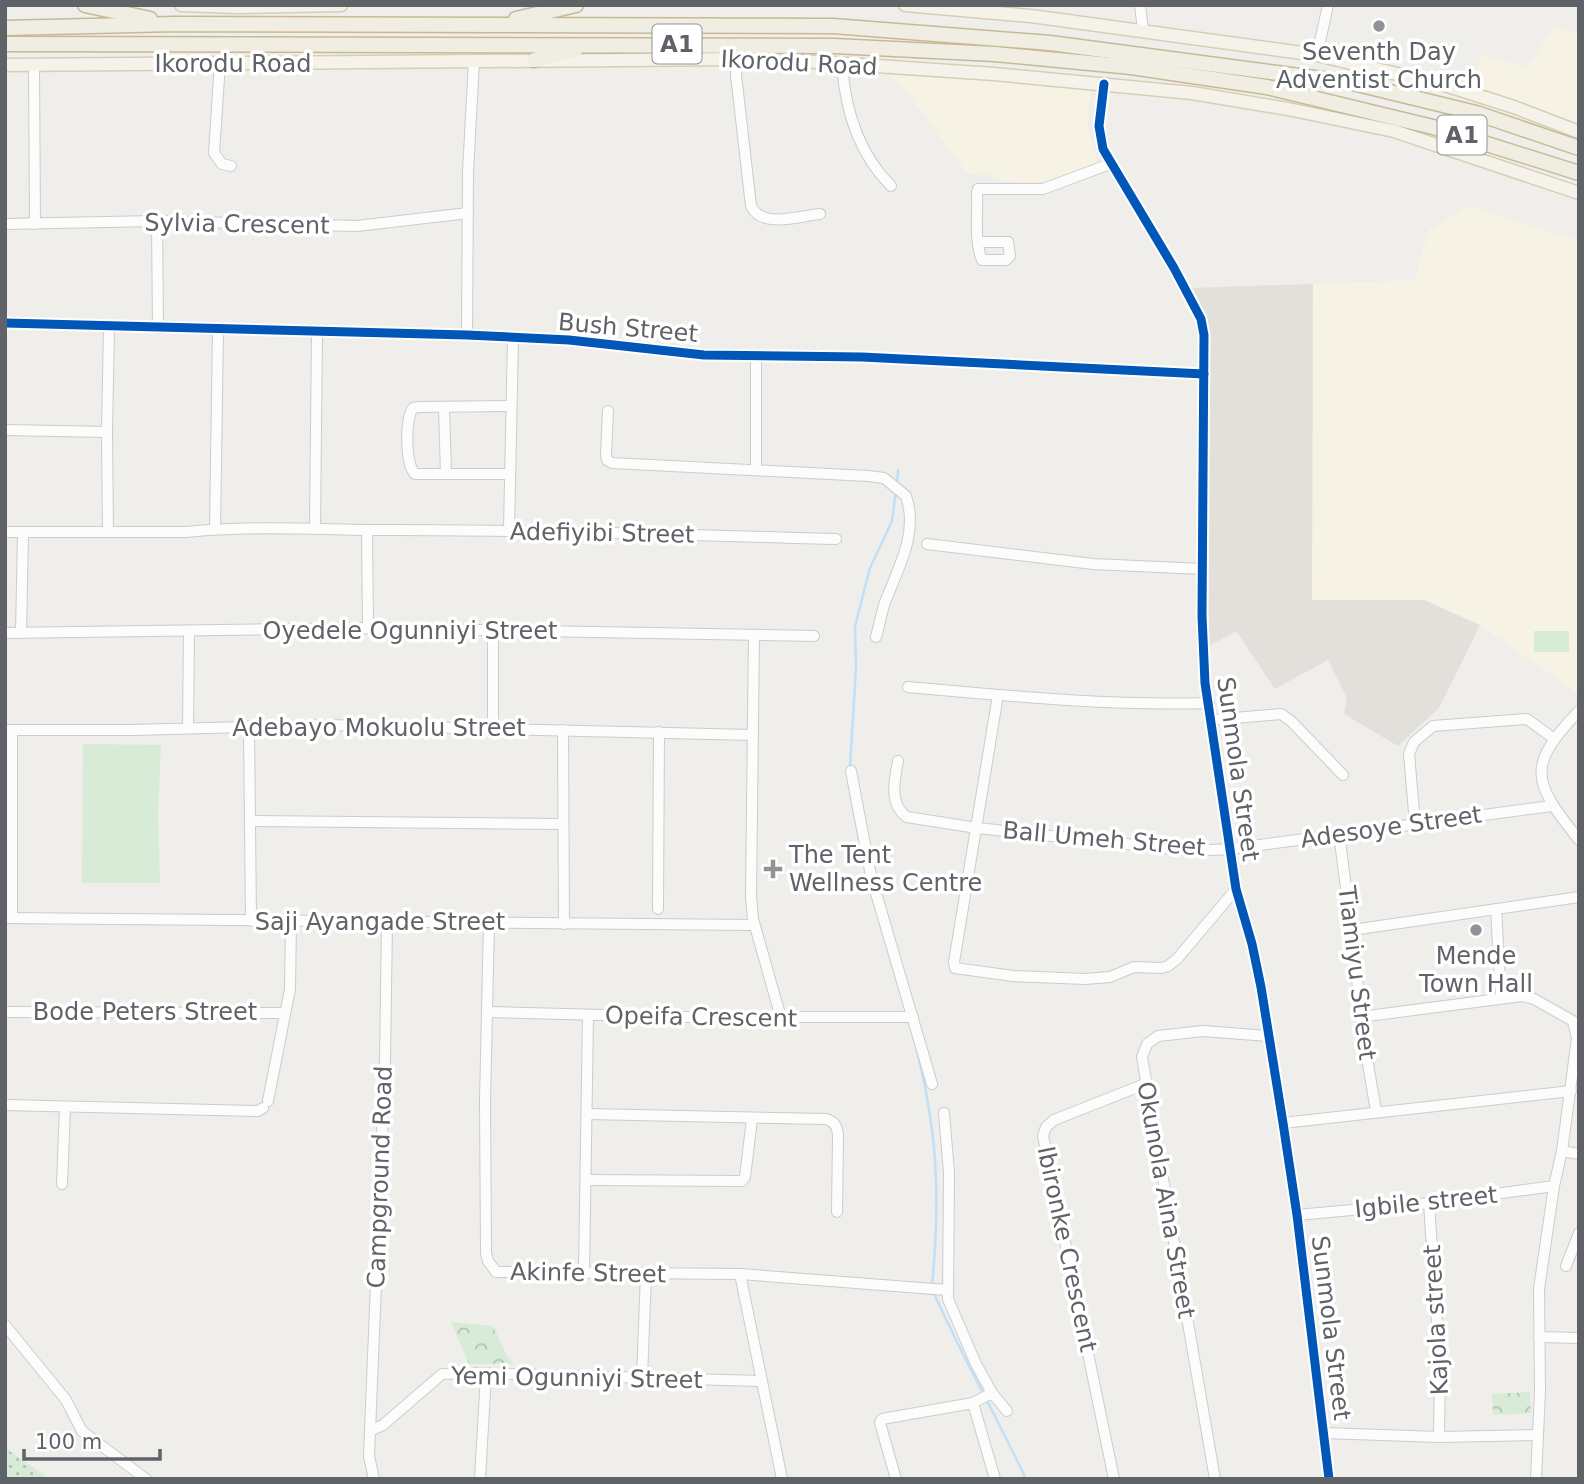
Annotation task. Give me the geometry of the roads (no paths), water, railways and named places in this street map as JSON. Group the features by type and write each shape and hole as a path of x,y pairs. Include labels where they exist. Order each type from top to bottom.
{"highway":[{"path":"85,5 176,24"},
{"path":"492,25 576,5"},
{"name":"Ikorodu Road","path":"5,28 176,24 833,26 1050,43 1353,83 1476,113 1579,148"},
{"name":"Ikorodu Road","path":"5,44 846,46 995,54 1131,67 1309,96 1433,127 1579,173"},
{"path":"534,60 599,44"}],"main road":[{"path":"181,5 341,5"},
{"path":"905,5 1031,16 1317,55 1448,86 1579,132"},
{"name":"Ikorodu Road","path":"5,65 737,59 1006,75 1192,93 1394,131 1579,193"}],"street":[{"path":"1140,5 1143,30"},
{"path":"1317,55 1328,5"},
{"path":"737,59 736,75 751,206 755,214 765,220 820,214"},
{"path":"467,335 468,213 474,61"},
{"path":"220,63 215,153 222,164 232,166"},
{"path":"842,64 846,94 865,154 891,186"},
{"path":"34,65 35,224"},
{"name":"Sunmola Street","path":"1104,85 1099,112 1100,140 1110,164 1153,231 1201,319 1205,335 1202,654 1236,890 1252,944 1283,1123 1329,1479"},
{"path":"979,242 978,189 1043,189 1110,164"},
{"name":"Sylvia Crescent","path":"5,224 157,222 357,226 468,213"},
{"path":"157,222 158,328"},
{"name":"Bush Street","path":"5,323 467,335 569,340 680,354 875,357 1204,374"},
{"path":"108,531 109,326"},
{"path":"215,529 218,329"},
{"path":"315,529 317,331"},
{"path":"509,530 513,338"},
{"path":"756,355 756,469"},
{"path":"510,474 421,475 411,470 407,419 414,408 512,406"},
{"path":"444,407 446,474"},
{"path":"608,411 606,455 607,460 612,463 884,478 906,496 910,529 876,637"},
{"path":"5,430 107,432"},
{"name":"Adefiyibi Street","path":"5,532 186,532 215,529 509,530 836,539"},
{"path":"367,530 368,628"},
{"path":"21,633 23,533"},
{"path":"928,544 1093,564 1203,569"},
{"name":"Oyedele Ogunniyi Street","path":"5,633 368,628 814,636"},
{"path":"188,728 189,631"},
{"path":"493,631 493,729"},
{"path":"754,635 751,876 754,925 782,1018"},
{"path":"908,687 1120,704 1209,703"},
{"path":"998,695 953,965 958,969 1035,978 1085,979 1110,977 1134,967 1168,966 1236,890"},
{"path":"1579,711 1553,738 1542,762 1544,791 1551,806 1579,840"},
{"path":"1212,720 1281,714 1343,775"},
{"path":"1415,824 1409,754 1414,743 1433,726 1527,719 1553,738"},
{"path":"249,726 251,921"},
{"name":"Adebayo Mokuolu Street","path":"8,730 249,726 752,735"},
{"path":"8,730 9,918"},
{"path":"563,730 564,924"},
{"path":"659,732 659,909"},
{"name":"Ball Umeh Street","path":"898,761 894,778 895,803 907,817 977,828 1192,851 1230,849"},
{"path":"851,771 871,876 910,1017 932,1084"},
{"name":"Adesoye Street","path":"1230,849 1551,806"},
{"path":"250,821 563,824"},
{"name":"Tiamiyu Street","path":"1339,834 1360,1017 1376,1111"},
{"path":"1352,930 1579,897"},
{"path":"1496,909 1501,998"},
{"name":"Saji Ayangade Street","path":"9,918 754,925"},
{"path":"5,1105 258,1111 266,1105 290,989 291,922"},
{"name":"Campground Road","path":"374,1479 369,1456 385,1061 387,922"},
{"name":"Akinfe Street","path":"489,922 485,1101 488,1261 496,1272 740,1274 939,1290"},
{"path":"1360,1017 1522,996 1534,999 1573,1021 1577,1038 1571,1091 1539,1289 1540,1391 1536,1479"},
{"name":"Bode Peters Street","path":"5,1012 285,1013"},
{"name":"Opeifa Crescent","path":"488,1012 588,1016 910,1017"},
{"path":"584,1272 588,1016"},
{"name":"Okunola Aina Street","path":"1215,1479 1145,1084 1143,1050 1158,1036 1203,1031 1268,1036"},
{"name":"Ibironke Crescent","path":"1114,1479 1043,1136 1046,1126 1054,1120 1145,1084"},
{"path":"1283,1123 1571,1091"},
{"path":"62,1184 65,1107"},
{"path":"944,1113 949,1173 939,1290 960,1331 984,1397 995,1479"},
{"path":"587,1114 832,1121 837,1127 838,1135 837,1212"},
{"path":"586,1180 742,1181 745,1177 752,1119"},
{"path":"1562,1151 1579,1154"},
{"name":"Igbile street","path":"1297,1215 1429,1203 1554,1186"},
{"name":"Kajola street","path":"1429,1203 1440,1370 1438,1437"},
{"path":"1566,1266 1579,1233"},
{"path":"642,1378 646,1274"},
{"path":"740,1274 782,1479"},
{"path":"5,1325 66,1400 82,1431 146,1479"},
{"path":"1539,1337 1579,1338"},
{"name":"Yemi Ogunniyi Street","path":"370,1431 383,1425 442,1374 761,1381"},
{"path":"480,1479 486,1374"},
{"path":"896,1479 880,1423 882,1419 984,1397 1007,1411"},
{"path":"1324,1433 1438,1437 1538,1435"}],"waterway":[{"path":"897,484 898,470"},
{"path":"850,767 856,668 855,626 870,568 892,521 896,491"},
{"path":"849,784 863,860"},
{"path":"915,1042 928,1104 935,1162 936,1221 932,1285"},
{"path":"933,1291 1026,1479"}],"place":[{"name":"Seventh Day Adventist Church","path":"1379,26"},
{"name":"The Tent Wellness Centre","path":"773,869"},
{"name":"Mende Town Hall","path":"1476,930"}]}
